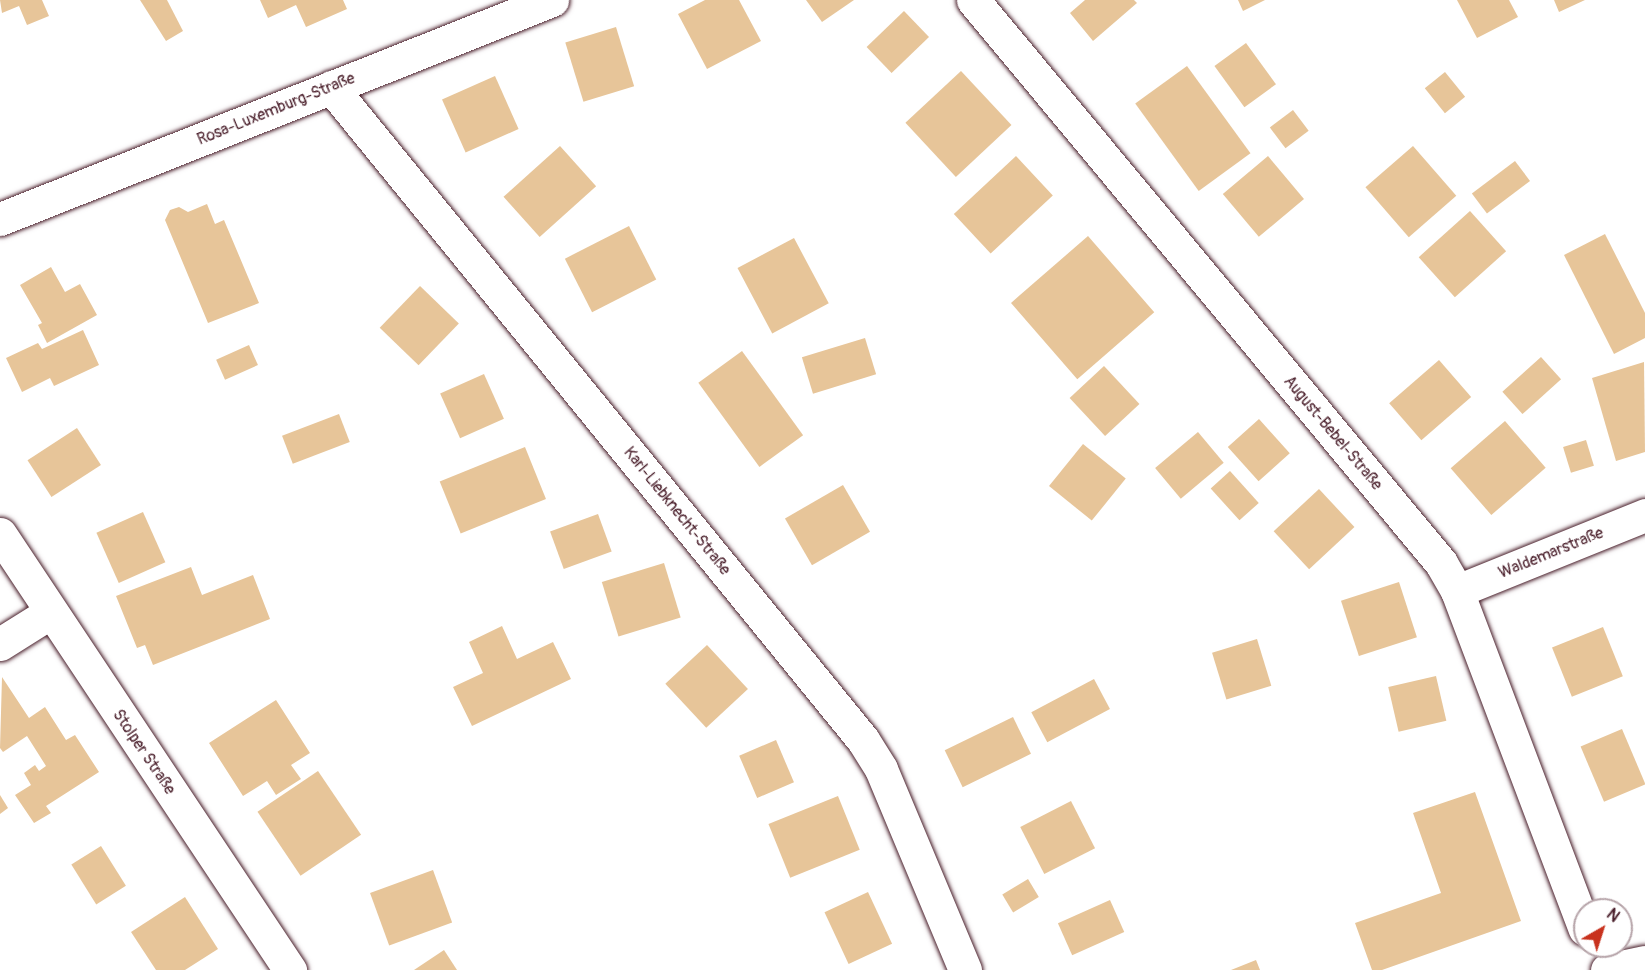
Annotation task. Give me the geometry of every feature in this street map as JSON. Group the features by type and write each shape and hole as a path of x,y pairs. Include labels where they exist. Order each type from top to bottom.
{"street":[{"name":"Rosa-Luxemburg-Straße","path":"0,219 552,0"},
{"name":"August-Bebel-Straße","path":"973,0 1441,563 1457,591 1573,898"},
{"name":"Karl-Liebknecht-Straße","path":"331,87 863,740 881,769 965,970"},
{"name":"Waldemarstraße","path":"1457,591 1645,515"},
{"name":"Stolper Straße","path":"0,534 290,970"},
{"path":"0,644 51,612"},
{"path":"1607,970 1645,962"}],"building":[{"path":"0,0 42,0 49,16 27,25 19,6 2,13"},
{"path":"140,0 167,0 183,31 166,41"},
{"path":"260,0 343,0 347,9 306,27 296,5 268,18"},
{"path":"705,0 739,0 761,41 707,69 678,14"},
{"path":"806,0 854,0 822,22"},
{"path":"1085,0 1134,0 1137,3 1093,41 1070,13"},
{"path":"1238,0 1265,0 1243,11"},
{"path":"1457,0 1509,0 1518,17 1477,38"},
{"path":"1554,0 1585,0 1559,12"},
{"path":"904,11 929,37 892,73 867,47"},
{"path":"616,27 634,86 583,102 565,42"},
{"path":"1246,43 1276,84 1244,107 1214,66"},
{"path":"1187,66 1250,153 1199,191 1135,104"},
{"path":"961,71 1011,125 956,177 905,123"},
{"path":"1445,72 1465,97 1445,113 1425,88"},
{"path":"495,76 519,129 466,153 442,100"},
{"path":"1293,110 1309,131 1285,148 1270,127"},
{"path":"560,146 596,186 540,237 504,197"},
{"path":"1413,146 1456,196 1409,237 1365,187"},
{"path":"1016,156 1053,195 991,253 954,214"},
{"path":"1268,156 1304,199 1259,237 1223,194"},
{"path":"1515,161 1530,181 1487,213 1472,193"},
{"path":"207,204 215,224 224,220 259,303 208,323 165,220 170,210 179,207 188,212"},
{"path":"1470,211 1506,251 1455,297 1419,257"},
{"path":"629,226 656,279 592,312 565,259"},
{"path":"1605,234 1645,313 1645,338 1614,354 1564,255"},
{"path":"1088,236 1154,312 1077,379 1011,303"},
{"path":"794,238 829,303 772,333 737,268"},
{"path":"51,267 65,292 80,284 97,315 47,343 38,325 42,323 20,285"},
{"path":"420,286 459,324 419,365 380,328"},
{"path":"83,330 99,365 54,386 50,378 22,392 6,358 38,343 42,349"},
{"path":"865,338 876,374 813,394 802,357"},
{"path":"249,345 258,365 225,380 216,360"},
{"path":"742,351 803,435 759,467 698,383"},
{"path":"1541,357 1561,379 1522,414 1502,392"},
{"path":"1439,360 1471,397 1421,440 1389,403"},
{"path":"1644,362 1645,452 1616,461 1592,378"},
{"path":"1104,366 1139,404 1105,436 1070,398"},
{"path":"484,374 504,419 460,438 440,394"},
{"path":"339,414 350,442 293,464 282,436"},
{"path":"1259,419 1290,453 1259,481 1228,447"},
{"path":"1505,421 1546,468 1491,515 1451,468"},
{"path":"77,428 101,465 51,497 28,460"},
{"path":"1198,432 1224,463 1181,499 1155,468"},
{"path":"1586,440 1594,466 1571,473 1563,447"},
{"path":"1083,444 1126,479 1092,521 1049,486"},
{"path":"525,447 546,499 461,533 440,481"},
{"path":"1230,471 1259,503 1239,520 1211,488"},
{"path":"843,485 870,532 812,565 785,518"},
{"path":"1319,489 1354,527 1309,569 1274,531"},
{"path":"143,512 165,562 119,583 96,533"},
{"path":"598,514 612,552 564,569 550,531"},
{"path":"664,563 681,618 619,637 602,582"},
{"path":"191,567 202,595 253,575 270,619 153,665 145,645 137,648 116,596"},
{"path":"1399,582 1417,637 1359,656 1341,601"},
{"path":"502,626 517,659 553,642 571,679 472,726 453,687 483,673 469,642"},
{"path":"1603,627 1623,676 1572,697 1552,648"},
{"path":"1257,639 1271,686 1226,700 1212,653"},
{"path":"707,645 748,689 706,728 665,684"},
{"path":"1436,676 1446,721 1399,732 1388,687"},
{"path":"2,677 29,718 45,707 66,740 75,735 99,772 46,806 51,813 34,823 15,795 31,785 24,773 35,765 39,771 46,766 27,736 3,752 0,748"},
{"path":"1094,679 1110,709 1047,742 1031,712"},
{"path":"276,700 310,753 291,765 301,779 276,795 267,781 243,796 209,743"},
{"path":"1013,717 1031,754 963,787 945,750"},
{"path":"1622,729 1645,784 1604,802 1581,747"},
{"path":"776,740 794,782 757,798 739,756"},
{"path":"318,771 361,835 301,876 257,812"},
{"path":"1475,792 1521,921 1382,970 1372,970 1355,923 1441,893 1413,813"},
{"path":"0,795 8,808 0,814"},
{"path":"838,796 860,850 790,878 768,824"},
{"path":"1071,801 1095,848 1044,874 1020,827"},
{"path":"101,846 126,886 96,904 71,865"},
{"path":"433,870 452,923 389,946 370,893"},
{"path":"1028,879 1039,897 1013,912 1002,894"},
{"path":"868,892 892,944 849,964 824,912"},
{"path":"185,897 218,949 185,970 156,970 131,932"},
{"path":"1110,900 1124,932 1072,955 1058,923"},
{"path":"444,950 457,970 414,970"},
{"path":"1256,960 1260,970 1231,970"}]}
